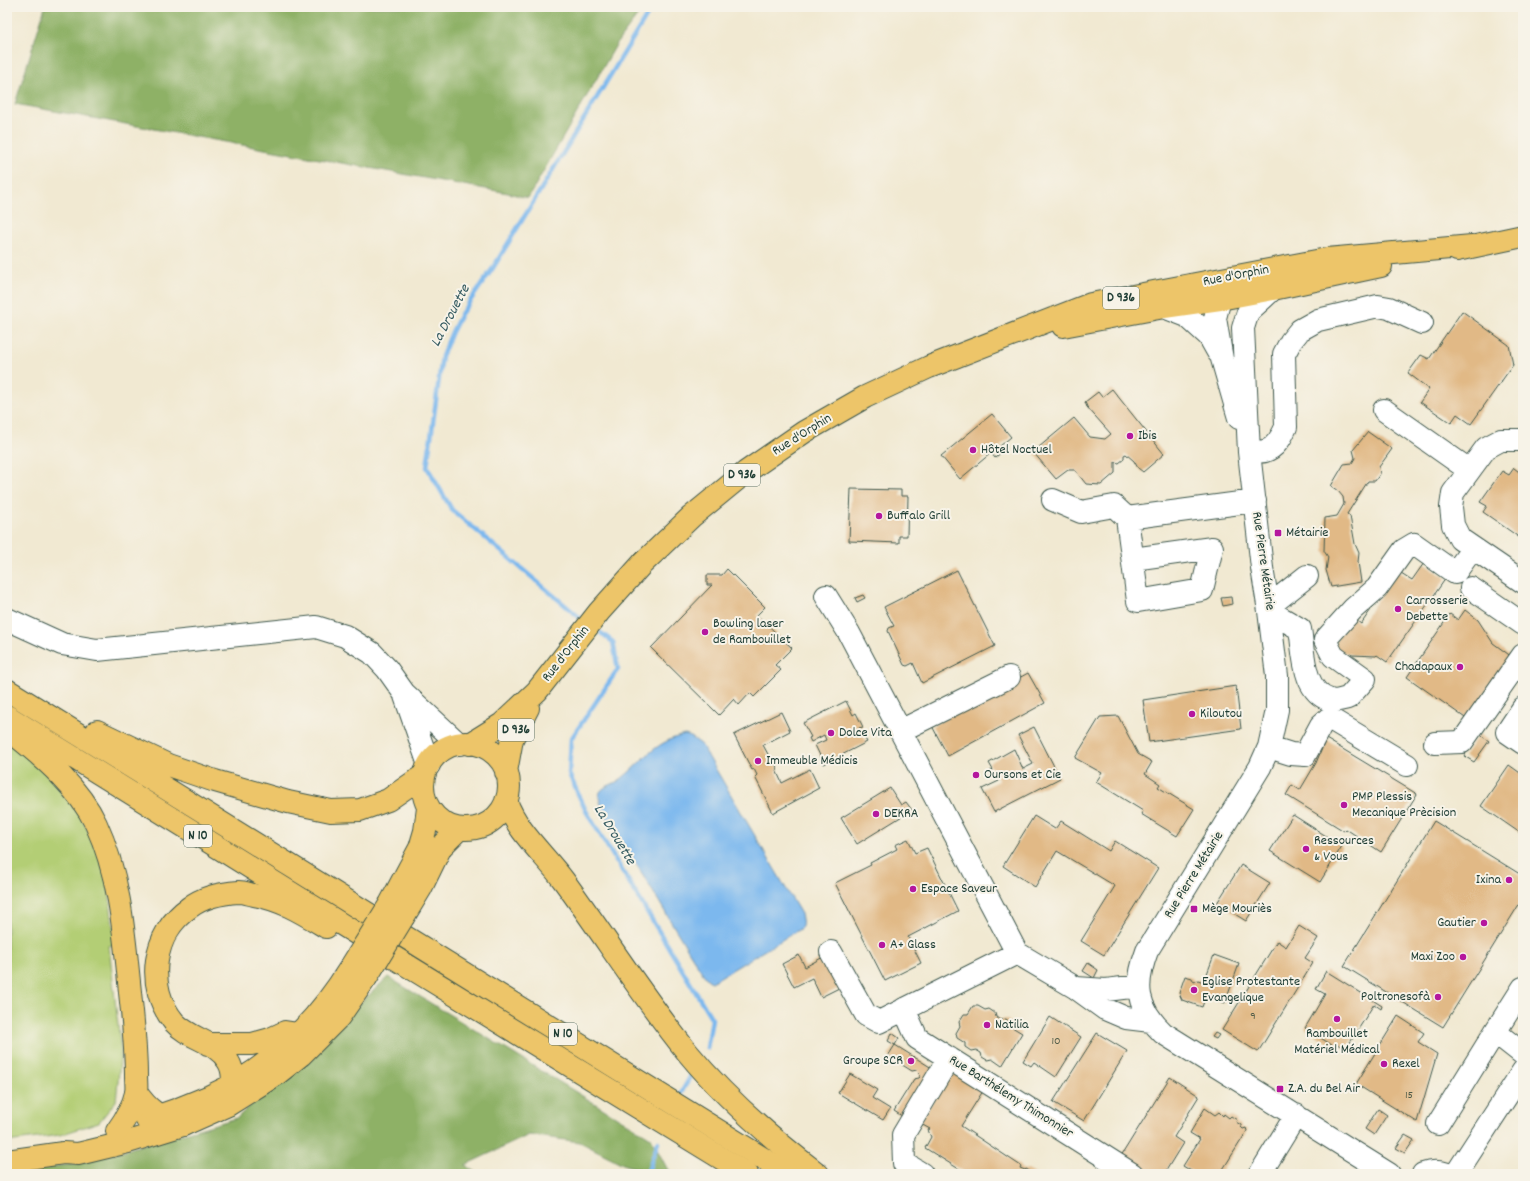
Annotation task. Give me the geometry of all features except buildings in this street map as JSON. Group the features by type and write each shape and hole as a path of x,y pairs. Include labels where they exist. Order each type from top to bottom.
{"main road":[{"name":"Rue d'Orphin","path":"1007,338 1164,307 1220,299 1273,289 1523,236"},
{"name":"Rue d'Orphin","path":"464,744 502,724 537,691 599,612 642,564 691,517 746,472 804,432 865,397 930,367 1091,304 1327,259 1472,246"},
{"path":"7,678 100,733 168,765 215,781 288,802 331,811 360,810 388,800 426,770 435,756 443,750 464,744 479,746 488,750 499,759 506,772 509,787 506,801 500,812 490,822 479,827 459,829 446,825 436,818 428,808 423,792 426,770"},
{"name":"N 10","path":"7,690 788,1174"},
{"name":"Rue d'Orphin","path":"506,772 512,739 537,691"},
{"name":"N 10","path":"7,716 390,955 747,1174"},
{"path":"7,727 37,753 70,787 84,804 96,824 108,855 116,883 121,913 136,1061 136,1092 130,1110 117,1131"},
{"path":"506,801 511,814 521,830 564,880 688,1053 741,1110 818,1174"},
{"path":"7,1161 63,1153 78,1154 128,1142 183,1125 228,1105 277,1074 301,1055 339,1016 358,973 397,910 420,848 425,831 428,808"},
{"path":"397,910 421,888 441,847 459,829"},
{"path":"228,1105 233,1084 232,1072 228,1061 208,1044 189,1034 175,1022 162,1003 156,980 156,960 161,941 174,921 190,906 209,898 240,892 273,898 303,913 371,954 390,955"},
{"path":"63,1153 76,1144 160,1116 211,1096 233,1084 265,1064 290,1043 325,1005 358,973"},
{"path":"208,1044 252,1044 270,1039 285,1032 298,1034"},
{"path":"136,1092 147,1106 160,1116 183,1125"}],"street":[{"name":"Rue Pierre Métairie","path":"1241,275 1220,299 1214,318 1222,359 1249,452"},
{"name":"Rue Pierre Métairie","path":"1273,289 1248,312 1243,328 1249,452 1262,568 1269,608 1277,676 1277,710 1269,747 1260,767 1147,951 1141,968 1139,986 1141,1003 1151,1021 1163,1033 1389,1174"},
{"path":"1249,452 1266,451 1275,445 1282,436 1286,427 1284,354 1291,341 1300,330 1318,320 1378,306 1389,308 1422,323"},
{"name":"Rue Pierre Métairie","path":"1164,307 1187,316 1209,336 1222,359"},
{"path":"1384,410 1469,470"},
{"path":"1523,440 1501,440 1486,448 1453,493 1451,507 1453,525 1460,539 1523,582"},
{"path":"1052,500 1081,512 1114,506 1127,518 1133,559"},
{"path":"1127,518 1255,501"},
{"path":"1307,576 1269,608 1300,629 1308,678 1315,691 1331,701 1348,698 1365,679 1333,656 1325,640 1353,609 1377,588 1404,550 1414,544 1455,573 1473,548"},
{"path":"1471,588 1523,624"},
{"path":"826,596 843,622 1017,953 1076,988 1105,1009 1126,1018 1151,1021"},
{"path":"7,619 62,644 97,650 316,627 345,636 372,653 387,669 404,693 464,744"},
{"path":"1435,743 1462,742 1523,655"},
{"path":"900,731 1009,677"},
{"path":"404,693 426,770"},
{"path":"1523,708 1507,732 1523,743"},
{"path":"1269,747 1291,754 1305,755 1320,725 1329,718 1407,765"},
{"path":"831,952 866,1015 879,1022 1017,953"},
{"path":"1076,988 1106,990 1139,986"},
{"path":"1438,1124 1523,988"},
{"name":"Rue Barthélemy Thimonnier","path":"904,1009 917,1038 1132,1174"},
{"path":"1496,1032 1523,1054"},
{"path":"922,1174 904,1163 903,1135 949,1058"},
{"path":"1456,1174 1523,1071"},
{"path":"1260,1174 1296,1115"},
{"path":"1423,1174 1439,1171 1448,1174"}],"green space":[{"path":"45,7 644,7 619,40 528,198 508,193 15,104"},
{"path":"7,742 39,765 79,813 97,849 108,883 115,944 109,946 121,1052 116,1101 99,1122 60,1135 7,1142"},
{"path":"388,977 651,1138 668,1170 673,1174 643,1174 640,1169 625,1165 580,1142 529,1135 465,1165 479,1174 16,1174 29,1169 76,1164 237,1118"}],"water":[{"path":"685,735 701,744 801,914 802,920 800,929 712,982 703,974 617,835 604,811 599,795 602,790 618,781 656,748 674,738"}],"waterway":[{"name":"La Drouette","path":"579,617 452,510 427,467 442,356 452,332 461,314 493,268 652,7"},
{"name":"La Drouette","path":"601,633 613,642 618,669 571,739 569,774 586,811 712,1019 707,1048"},
{"name":"La Drouette","path":"679,1097 691,1075"},
{"name":"La Drouette","path":"647,1174 658,1142"}],"place":[{"name":"Ibis","path":"1130,436"},
{"name":"Hôtel Noctuel","path":"973,450"},
{"name":"Buffalo Grill","path":"879,516"},
{"name":"Métairie","path":"1278,533"},
{"name":"Carrosserie Debette","path":"1398,609"},
{"name":"Bowling laser de Rambouillet","path":"705,632"},
{"name":"Chadapaux","path":"1460,667"},
{"name":"Kiloutou","path":"1192,714"},
{"name":"Dolce Vita","path":"831,733"},
{"name":"Immeuble Médicis","path":"758,761"},
{"name":"Oursons et Cie","path":"976,775"},
{"name":"PMP Plessis Mecanique Prècision","path":"1344,805"},
{"name":"DEKRA","path":"876,814"},
{"name":"Ressources & Vous","path":"1306,849"},
{"name":"Ixina","path":"1509,880"},
{"name":"Espace Saveur","path":"913,889"},
{"name":"Mège Mouriès","path":"1194,909"},
{"name":"Gautier","path":"1484,923"},
{"name":"A+ Glass","path":"882,945"},
{"name":"Maxi Zoo","path":"1463,957"},
{"name":"Eglise Protestante Evangelique","path":"1194,990"},
{"name":"Poltronesofà","path":"1438,997"},
{"name":"Rambouillet Matériel Médical","path":"1337,1019"},
{"name":"Natilia","path":"987,1025"},
{"name":"Groupe SCR","path":"911,1061"},
{"name":"Rexel","path":"1384,1064"},
{"name":"Z.A. du Bel Air","path":"1280,1089"}]}
